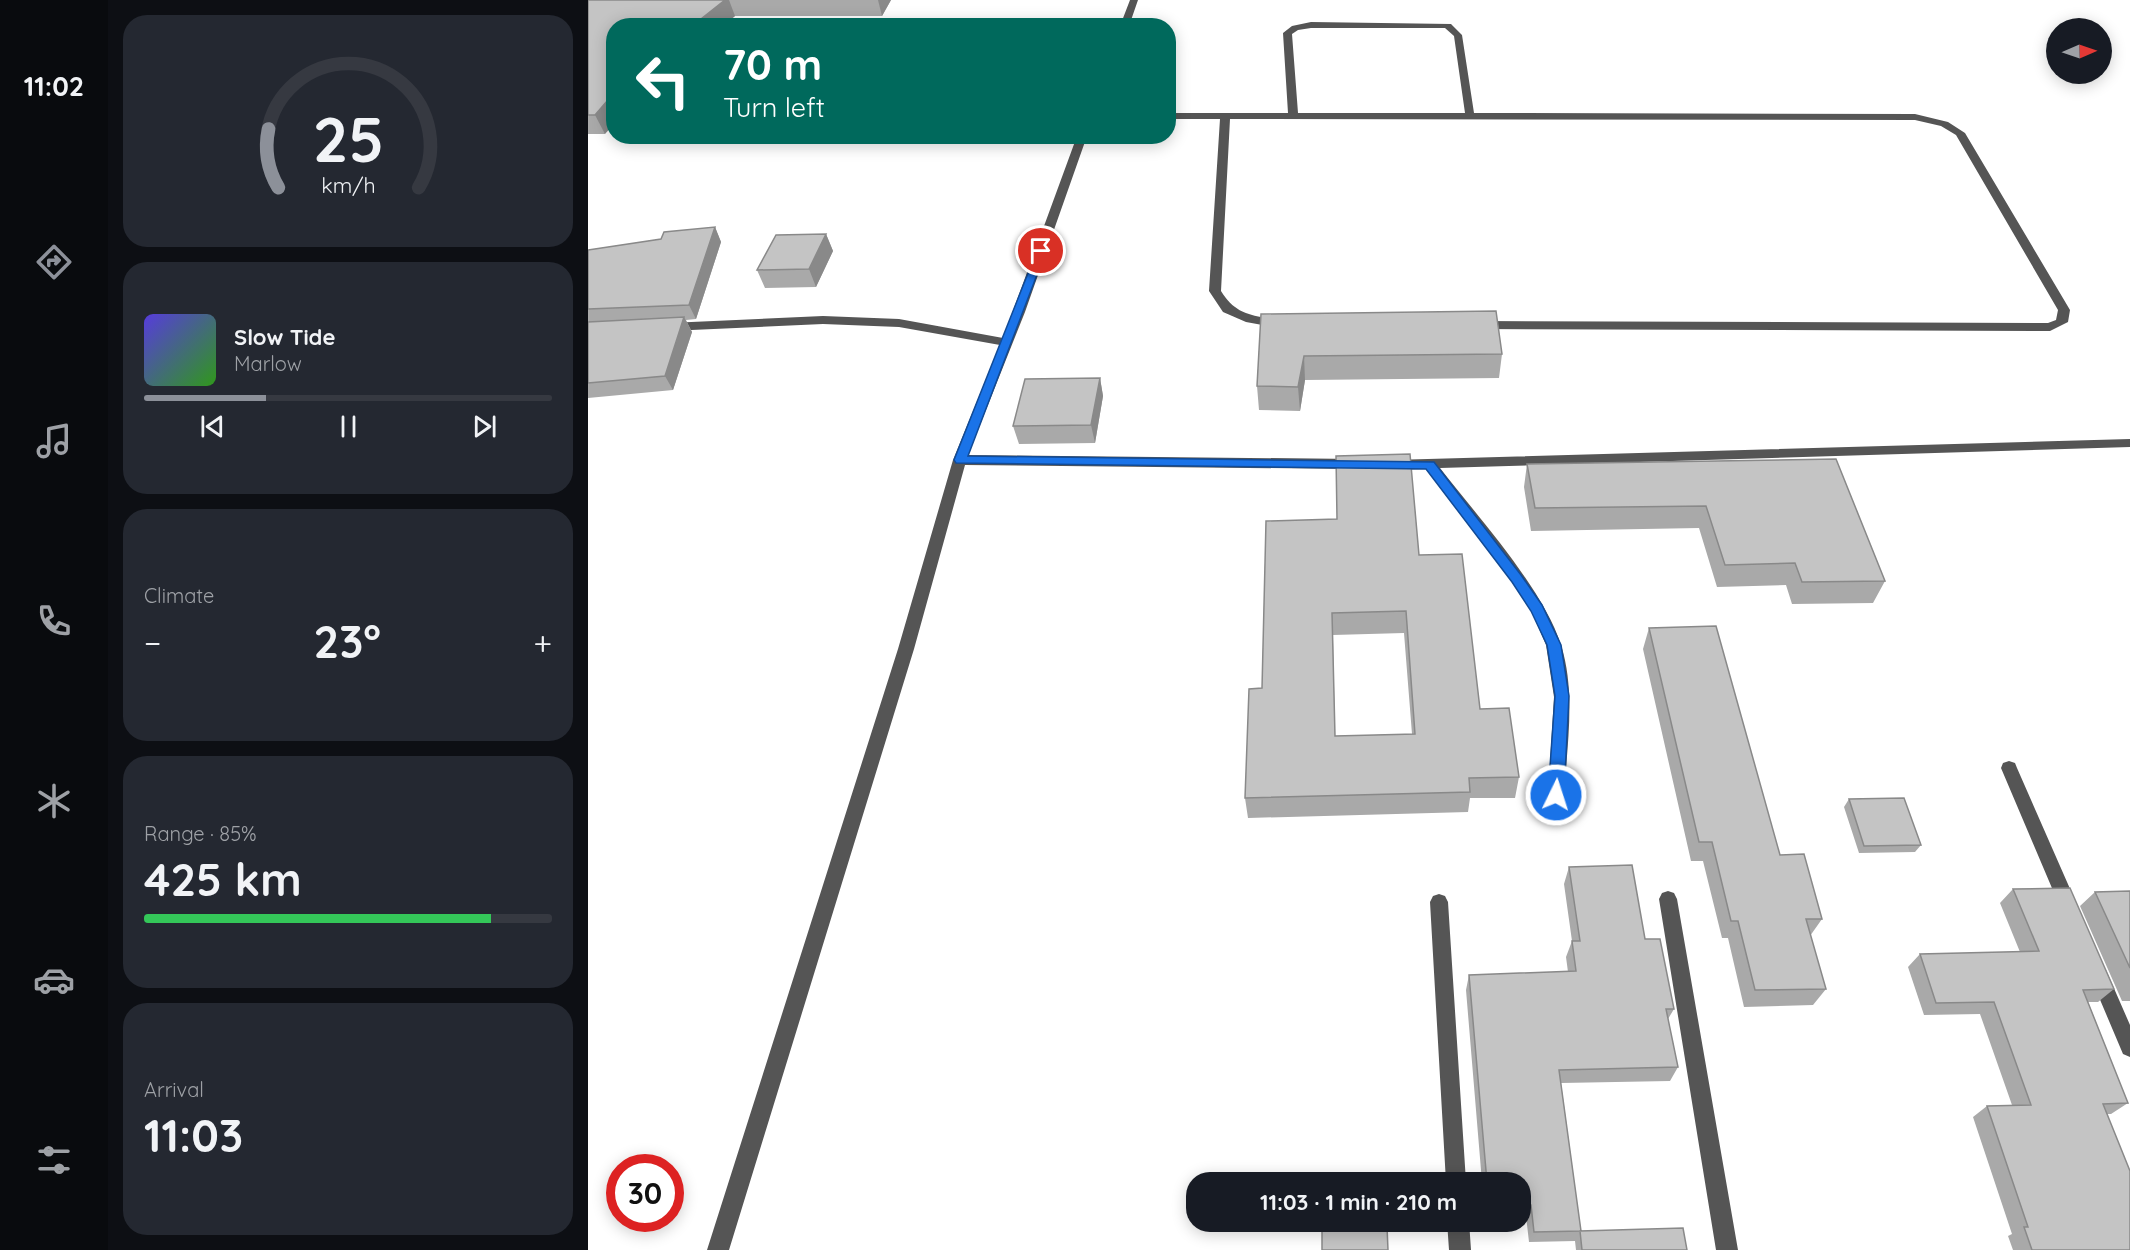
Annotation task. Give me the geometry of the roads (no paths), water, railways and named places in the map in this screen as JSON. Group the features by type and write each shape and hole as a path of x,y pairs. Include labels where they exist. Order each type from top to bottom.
{"street":[{"path":"1127,18 1134,0"},
{"path":"1293,116 1287,33 1295,27 1437,25 1448,26 1458,35 1470,117"},
{"path":"1176,116 1915,117 1948,125 1960,133 2064,310 2062,322 2050,327 1468,325"},
{"path":"1225,116 1215,291 1227,309 1250,319 1288,324"},
{"path":"718,1250 906,649 960,460 1079,144"},
{"path":"658,327 823,320 899,323 1006,342"},
{"path":"960,460 1430,465 2130,443"},
{"path":"1430,465 1517,578 1537,608 1554,645 1562,696 1556,795"},
{"path":"2009,768 2074,918"},
{"path":"1668,899 1727,1250"},
{"path":"1439,902 1455,1172"},
{"path":"2093,961 2130,1047"},
{"path":"1459,1232 1460,1250"}]}
